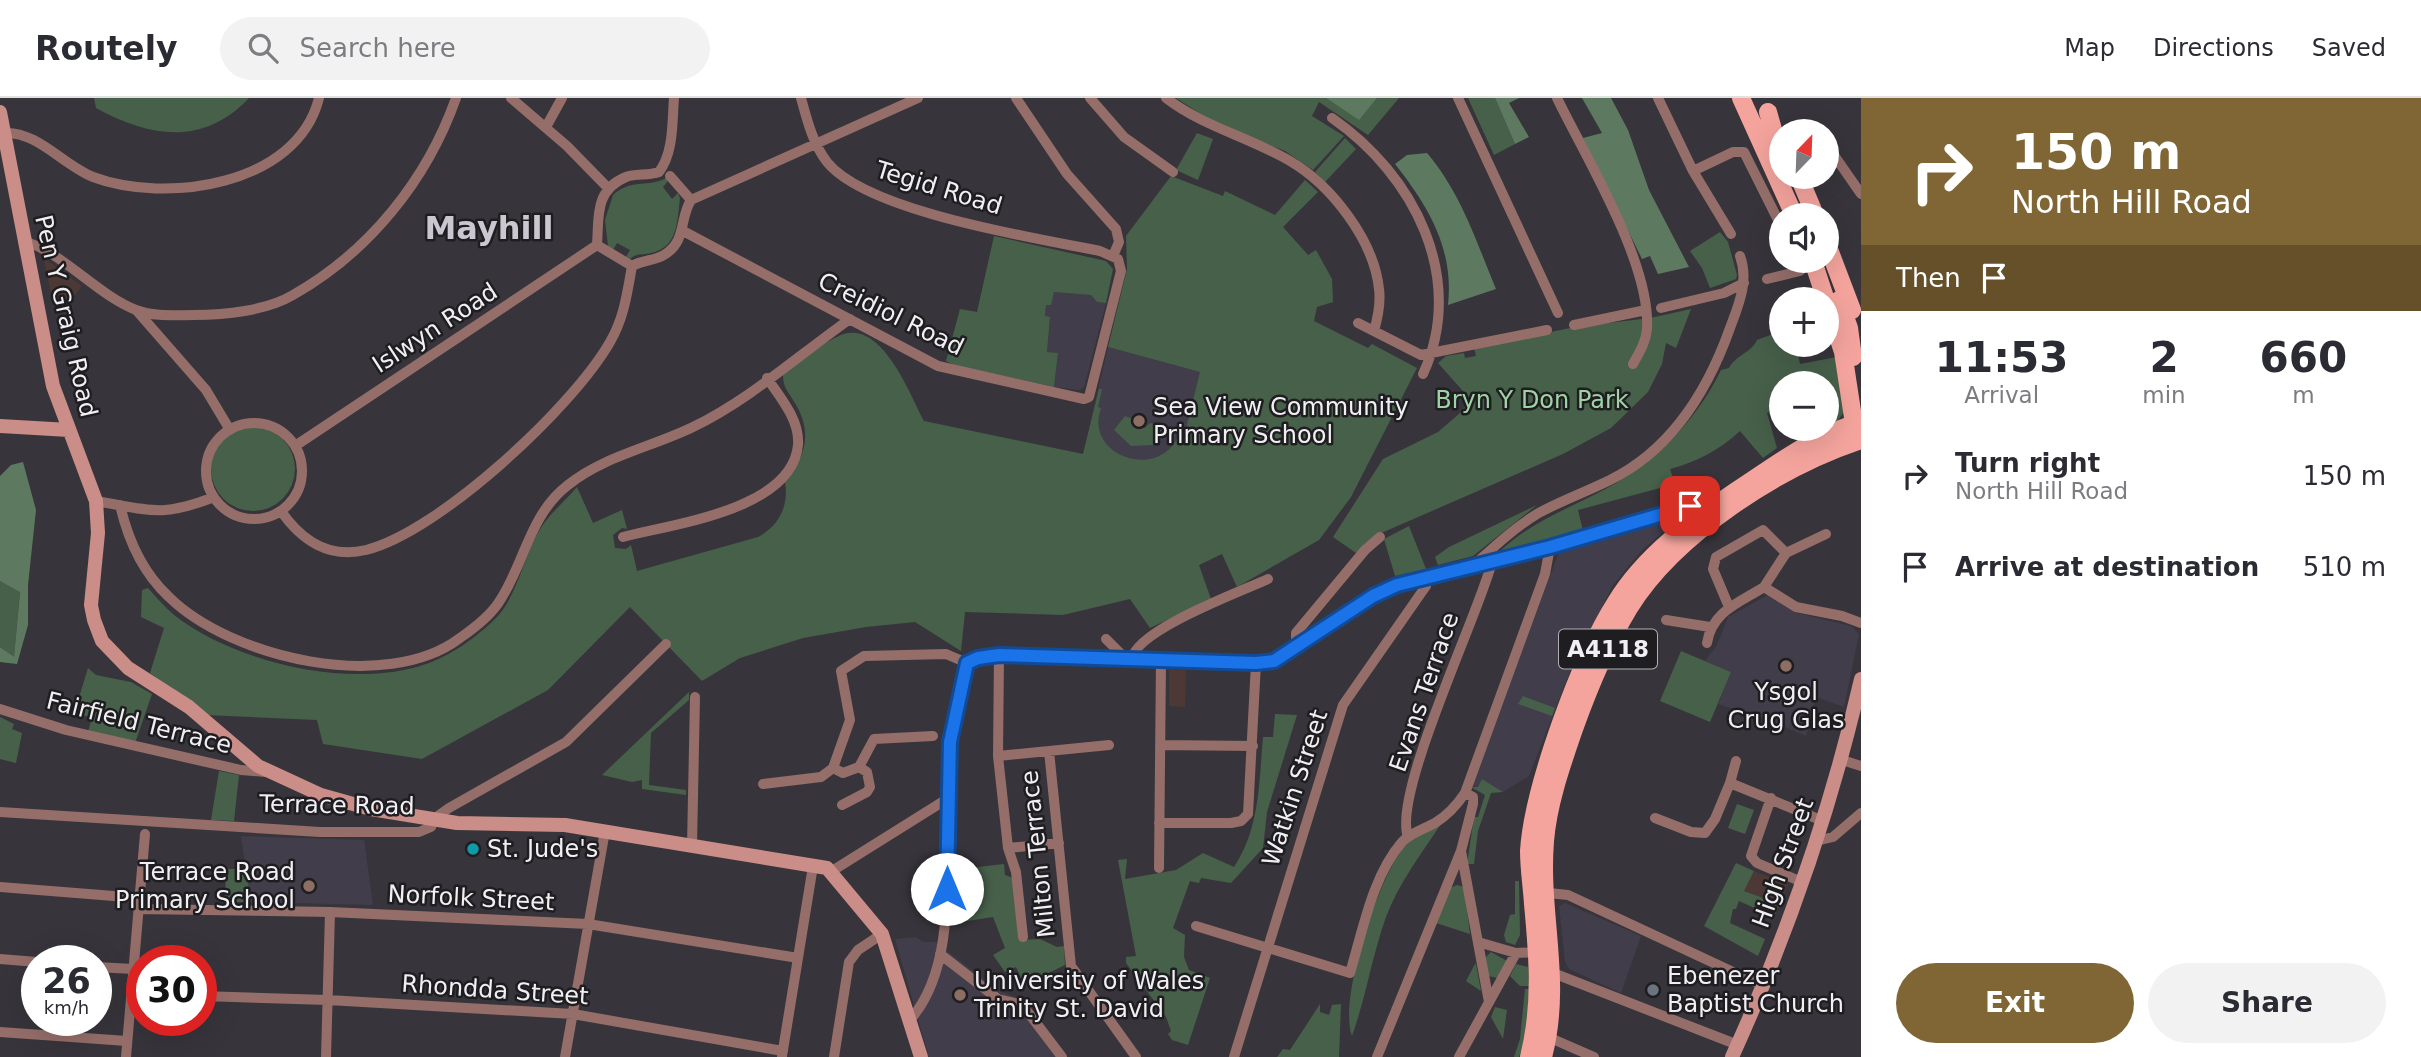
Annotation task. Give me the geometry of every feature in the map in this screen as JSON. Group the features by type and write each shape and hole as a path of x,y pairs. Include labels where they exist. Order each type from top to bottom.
{"main road":[{"path":"1741,98 1789,203"},
{"path":"1807,273 1843,352 1860,431"},
{"path":"1828,273 1849,328 1860,431"},
{"path":"1838,273 1861,336"},
{"name":"A4118","path":"1529,1057 1536,1028 1545,951 1539,892 1529,853 1533,818 1551,755 1579,677 1616,602 1652,558 1702,513 1781,459 1860,431"},
{"name":"A4118","path":"1539,892 1545,841 1565,755 1591,681 1629,608 1659,569 1697,533 1790,472 1860,431"},
{"name":"A4118","path":"1543,1057 1548,1037 1553,972 1545,951"}],"street":[{"path":"4,133 23,134 89,176 112,183 133,189 191,188 215,185 252,170 276,155 304,133 314,116 319,98"},
{"path":"137,311 160,315 212,315 291,297 342,259 394,211 413,186 439,139 456,98"},
{"path":"510,98 546,127 609,189"},
{"path":"546,127 562,98"},
{"path":"674,98 665,174 691,200"},
{"name":"Tegid Road","path":"802,98 816,143 828,163 843,177 887,199 951,218 1113,256"},
{"path":"1016,98 1067,174 1116,229 1119,242 1113,256"},
{"path":"1090,98 1124,137 1173,172"},
{"path":"1166,98 1201,122 1292,162 1318,182 1361,237 1373,263 1380,291 1374,331"},
{"path":"1458,98 1558,313"},
{"path":"1557,98 1631,250 1646,310 1647,330 1633,364"},
{"path":"1658,98 1693,171 1731,234"},
{"path":"632,266 666,254 683,231 684,213 691,200 911,99"},
{"name":"Pen Y Graig Road","path":"0,111 23,241 54,386 96,501 98,533 90,606 102,640 128,668 189,707 245,758 269,772 321,795 371,809 435,818"},
{"path":"1332,118 1359,139 1397,181 1418,213 1431,241 1440,293 1439,321 1432,354 1423,374"},
{"path":"1693,171 1733,152 1744,152 1770,203"},
{"path":"1839,162 1861,194"},
{"path":"632,266 597,245 597,215 601,199 609,189 626,177 665,174"},
{"name":"Creidiol Road","path":"683,231 949,370 1084,399 1091,393 1121,271 1118,259 1113,256"},
{"path":"23,241 43,247 74,273 137,311 206,390 230,430"},
{"name":"Islwyn Road","path":"295,446 597,245"},
{"path":"1472,567 1538,514 1625,471 1679,423 1702,394 1714,369 1744,283 1746,271 1740,256"},
{"path":"281,511 308,542 340,552 364,551 388,542 444,507 524,441 592,369 622,318 632,266"},
{"path":"1767,279 1781,273"},
{"path":"1661,308 1724,293 1744,283"},
{"path":"1574,325 1646,310"},
{"path":"120,505 134,551 152,578 185,612 211,627 247,643 313,662 378,666 414,660 459,640 498,604 535,525 549,503 568,485 616,458 694,427 850,319"},
{"path":"1358,323 1421,355 1547,330"},
{"path":"623,537 740,507 762,495 789,470 798,445 792,415 767,378"},
{"path":"248,423 266,424 282,432 295,446 302,476 292,500 281,511 256,519 242,517 226,509 214,497 207,480 208,458 216,442 230,430 248,423"},
{"path":"0,426 69,430"},
{"path":"96,501 155,513 178,510 214,497"},
{"path":"763,784 821,777 833,768 850,720 841,671 864,656 946,654 967,663 978,658 999,655 1256,663 1274,661 1373,596 1427,576 1550,547 1690,506 1702,513"},
{"path":"1729,607 1713,569 1716,557 1763,530 1786,553"},
{"path":"1707,643 1710,627 1729,607 1764,587 1786,553 1826,534"},
{"path":"1296,646 1296,633 1365,550 1380,537"},
{"path":"1196,926 1350,972 1368,911 1384,873 1408,837 1437,822 1455,807 1465,793 1545,574 1550,547"},
{"name":"Evans Terrace","path":"1408,837 1406,823 1420,759 1492,562"},
{"name":"Watkin Street","path":"1234,1057 1343,705 1426,586 1427,576"},
{"path":"1129,659 1150,636 1268,579"},
{"path":"1764,587 1796,607 1842,616 1861,623"},
{"path":"1666,620 1710,627"},
{"path":"1106,639 1129,659"},
{"path":"435,818 566,742 666,644"},
{"path":"999,655 998,756 1008,848 1016,872 1023,937"},
{"path":"1159,868 1161,660"},
{"path":"910,1020 921,1008 940,954 947,912 950,742 967,663"},
{"path":"1159,823 1231,823 1241,821 1248,814 1256,663"},
{"name":"High Street","path":"1735,1051 1824,821 1861,679"},
{"path":"692,846 695,697"},
{"name":"Fairfield Terrace","path":"0,709 66,730 241,770 269,772"},
{"path":"833,768 843,773 859,767 874,739 933,736"},
{"path":"998,756 1109,745"},
{"path":"1160,745 1253,746"},
{"name":"Milton Terrace","path":"1049,751 1071,966 1136,1057"},
{"path":"1842,760 1861,766"},
{"path":"1655,818 1691,832 1705,833 1715,819 1736,761"},
{"path":"842,805 867,792 870,787 867,772 859,767"},
{"path":"1730,783 1824,821"},
{"path":"1377,1057 1461,850 1473,804 1473,797 1465,793"},
{"path":"1771,798 1751,856 1757,863 1802,883"},
{"path":"921,1057 882,934 832,871 947,799"},
{"name":"Terrace Road","path":"0,812 320,832 419,832 430,827 435,818 457,823 565,825 832,871"},
{"path":"1816,841 1833,837 1861,813"},
{"path":"565,1057 605,831"},
{"path":"135,945 145,834"},
{"path":"1008,848 1059,843"},
{"path":"1461,850 1489,1002"},
{"path":"783,1054 813,866"},
{"path":"1448,884 1460,880 1467,884"},
{"name":"Norfolk Street","path":"0,887 139,904 588,924 798,958"},
{"path":"1539,892 1568,895 1761,985"},
{"path":"326,1057 330,912"},
{"path":"834,1057 849,962 858,950 882,934"},
{"path":"1478,942 1516,953 1545,951"},
{"path":"1459,1057 1516,953"},
{"path":"940,954 998,999 1015,1003 1027,1011 1062,1057"},
{"path":"0,959 21,961"},
{"path":"1553,972 1735,1051"},
{"name":"Rhondda Street","path":"217,997 573,1014 783,1054"},
{"path":"0,1032 127,1041"},
{"path":"126,1057 128,1036"},
{"path":"1548,1037 1594,1057"}],"shaded area":[{"path":"47,260 82,286 72,299 53,304 44,261"},
{"path":"1054,292 1091,295 1097,302 1106,303 1084,387 1080,390 1054,387 1058,353 1047,352 1050,317 1045,317 1046,304"},
{"name":"Sea View Community Primary School","path":"1108,347 1200,372 1175,476 1083,454"},
{"path":"1683,515 1642,550 1613,585 1570,672 1529,776 1503,792 1482,779 1478,788 1472,785 1559,552"},
{"name":"Ysgol Crug Glas","path":"1768,595 1797,613 1851,626 1859,634 1844,707 1816,697 1806,736 1769,720 1718,704 1731,672 1705,661 1717,645 1728,617"},
{"path":"1169,670 1186,670 1185,707 1169,706"},
{"name":"Terrace Road Primary School","path":"241,836 364,840 373,905 251,902"},
{"path":"1754,871 1788,884 1780,904 1744,891"},
{"path":"1565,903 1641,936 1621,993 1569,969 1565,962 1559,906"},
{"name":"University of Wales Trinity St. David","path":"916,937 923,942 935,942 999,991 1026,1001 1063,1057 929,1057 895,939"}],"green space":[{"path":"94,98 249,98 231,114 213,124 175,132 136,126 116,118 96,108"},
{"path":"1176,98 1326,98 1359,119 1377,98 1399,98 1368,135 1319,102 1312,116 1344,136 1313,170 1285,151 1216,124"},
{"path":"1326,98 1377,98 1359,120"},
{"path":"1468,98 1495,98 1515,144 1494,155"},
{"path":"1495,98 1519,98 1509,103 1529,137 1515,144"},
{"path":"1582,98 1611,98 1628,130 1649,190 1689,267 1658,274 1650,256 1642,259 1583,138 1602,133"},
{"path":"1197,133 1213,139 1198,180 1176,170"},
{"path":"1345,138 1356,149 1325,182 1315,172"},
{"path":"1427,153 1458,201 1496,289 1448,305 1449,285 1443,247 1428,213 1395,164 1407,155"},
{"path":"1171,176 1223,196 1225,191 1275,215 1305,180 1318,192 1283,227 1308,255 1316,250 1332,279 1333,302 1317,307 1314,321 1368,348 1372,344 1417,368 1351,497 1319,540 1237,587 1222,554 1199,565 1211,599 1150,628 1130,599 1063,615 965,612 961,651 915,622 866,627 803,638 740,658 702,681 630,607 548,690 422,759 323,744 317,720 206,715 150,673 164,628 141,617 142,590 148,588 174,615 199,632 229,647 295,667 330,673 364,674 396,671 435,661 470,640 501,612 514,590 539,531 577,487 593,523 622,510 627,529 622,528 613,535 615,548 626,549 631,545 637,571 758,537 772,527 781,514 786,491 785,482 798,462 805,442 803,422 786,388 783,375 841,335 856,333 869,338 882,348 893,362 924,421 1083,454 1099,389 1102,389 1098,407 1101,408 1099,425 1104,440 1114,451 1128,458 1143,460 1158,456 1171,447 1180,431 1185,432 1200,372 1108,347 1127,269 1126,236"},
{"path":"666,178 668,181 663,187 672,199 678,193 680,198 672,239 660,250 630,259 626,257 630,250 617,243 613,250 608,246 605,220 613,195 633,185"},
{"path":"1720,232 1728,242 1737,275 1736,279 1710,288 1702,268 1690,251"},
{"path":"994,236 1106,261 1113,269 1106,303 1097,302 1091,295 1054,292 1051,305 1046,305 1045,316 1050,317 1047,352 1058,353 1054,387 956,366 946,361 960,309 977,312"},
{"name":"Bryn Y Don Park","path":"1691,309 1676,348 1666,343 1662,364 1648,392 1611,428 1563,454 1379,534 1356,553 1333,537 1383,459 1438,432 1460,413 1470,399 1438,363 1446,356 1464,353 1465,358 1476,356 1474,348 1575,327 1650,318"},
{"path":"1769,336 1769,357 1798,357 1800,364 1837,357 1846,409 1839,419 1839,371 1769,371 1769,441 1775,441 1777,448 1763,458 1740,431 1707,454 1670,469 1675,484 1578,510 1583,531 1499,552 1533,526 1635,471 1684,426 1721,370 1729,368 1757,340"},
{"path":"1125,416 1133,419 1137,428 1145,428 1150,423 1167,426 1164,436 1153,445 1131,446 1114,430"},
{"path":"253,427 269,430 283,439 292,453 295,469 292,485 283,499 269,508 253,511 237,508 223,499 214,485 211,469 214,453 223,439 237,430"},
{"path":"23,462 36,510 28,585 28,625 17,664 0,662 0,647 14,657 20,592 0,581 0,476 11,465"},
{"path":"1537,505 1473,556 1438,565 1435,557 1449,547"},
{"path":"1409,526 1426,569 1395,576 1384,539"},
{"path":"0,581 20,591 14,658 0,647"},
{"path":"1681,651 1731,672 1710,722 1660,701"},
{"path":"88,668 96,675 131,682 152,694 135,743 88,732 92,717 74,714"},
{"path":"689,692 689,700 651,733 649,785 686,790 686,795 642,789 642,780 632,782 602,775"},
{"path":"1523,696 1555,708 1552,716 1518,704"},
{"path":"1275,714 1297,715 1267,812 1263,848 1231,883 1201,878 1199,883 1190,881 1173,928 1185,935 1184,957 1189,970 1210,978 1188,1045 1172,1040 1168,1034 1171,1031 1166,1017 1126,963 1126,957 1136,956 1118,860 1127,859 1125,879 1176,870 1203,853 1234,867 1243,852 1254,821 1263,737 1273,737"},
{"path":"0,717 14,724 12,729 22,733 16,763 0,759"},
{"path":"219,771 239,775 234,821 211,820"},
{"path":"1482,779 1503,792 1491,793 1478,831 1474,864 1467,864 1474,817 1478,817 1485,795 1471,787 1478,787"},
{"path":"1737,804 1754,810 1745,834 1728,828"},
{"path":"1441,824 1391,904 1352,1036 1349,1019 1356,968 1363,939 1383,884 1404,847"},
{"path":"1736,863 1754,871 1744,891 1780,904 1774,917 1739,901 1736,909 1733,909 1730,923 1765,939 1758,956 1704,926"},
{"path":"1004,864 1005,875 1013,878 1020,940 1040,939 1057,947 1064,946 1065,965 1024,985 1016,967 1005,972 993,955 1005,948 993,917 948,924 949,912 963,911 965,880 953,881 952,870"},
{"path":"226,869 246,869 251,902 225,902"},
{"path":"1515,881 1519,881 1520,935 1515,945 1506,942 1504,935 1510,915 1515,914"},
{"path":"1457,885 1464,887 1470,934 1436,923 1450,888"},
{"path":"1491,952 1507,961 1498,978 1488,976 1485,958"},
{"path":"1476,964 1481,991 1466,981"},
{"path":"1516,964 1528,967 1529,986 1520,986 1510,976"},
{"path":"1525,989 1531,989 1525,1040 1519,1057 1514,1057 1520,1039"},
{"path":"1320,1004 1320,1012 1329,1015 1332,1005 1341,1004 1339,1057 1277,1057 1283,1049 1290,1050"},
{"path":"1495,1007 1507,1010 1503,1039 1491,1017"}],"place":[{"name":"Sea View Community Primary School","path":"1139,421"},
{"name":"Ysgol Crug Glas","path":"1786,666"},
{"name":"St. Jude's","path":"473,849"},
{"name":"Terrace Road Primary School","path":"309,886"},
{"name":"Ebenezer Baptist Church","path":"1653,990"},
{"name":"University of Wales Trinity St. David","path":"960,995"}],"district":[{"name":"Mayhill","path":"489,228"}],"route":[{"path":"947,889 950,742 967,663 978,658 999,655 1256,663 1274,661 1373,596 1397,585 1550,547 1690,506"}]}
